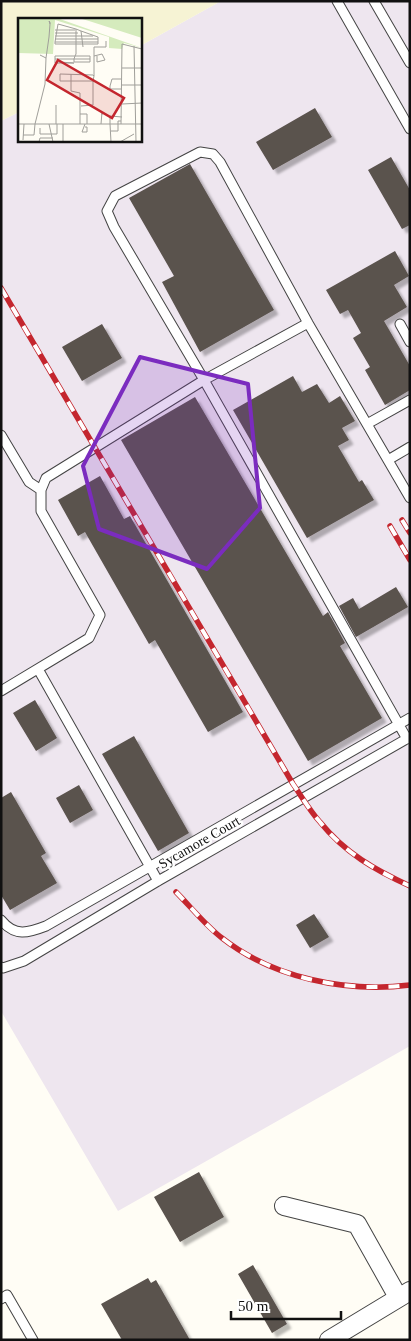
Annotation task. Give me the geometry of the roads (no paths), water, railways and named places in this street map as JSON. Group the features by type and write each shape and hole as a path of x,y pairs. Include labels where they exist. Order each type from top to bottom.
{"street":[{"path":"284,1206 357,1224 404,1294 329,1340"}],"lane":[{"path":"337,1 410,128"},
{"path":"374,1 410,64"},
{"path":"408,738 204,380 114,227 107,211 115,196 200,152 213,154 220,162 308,323 409,494"},
{"path":"1,691 89,638 100,615 41,511 41,490 46,478 204,380 308,323"},
{"path":"400,324 410,342"},
{"path":"367,424 410,400"},
{"path":"1,435 29,482 41,490"},
{"path":"388,460 410,447"},
{"path":"38,669 158,881"},
{"path":"1,920 8,928 28,933 46,926 410,718"},
{"name":"Sycamore Court","path":"1,967 24,961 158,881 408,738"},
{"path":"1,1299 7,1295 33,1340"}],"railway":[{"path":"1,288 306,804 316,818 350,852 385,874 410,886"},
{"path":"402,520 410,533"},
{"path":"390,526 410,560"},
{"path":"176,892 222,938 242,952 287,973 336,984 361,987 410,985"}]}
